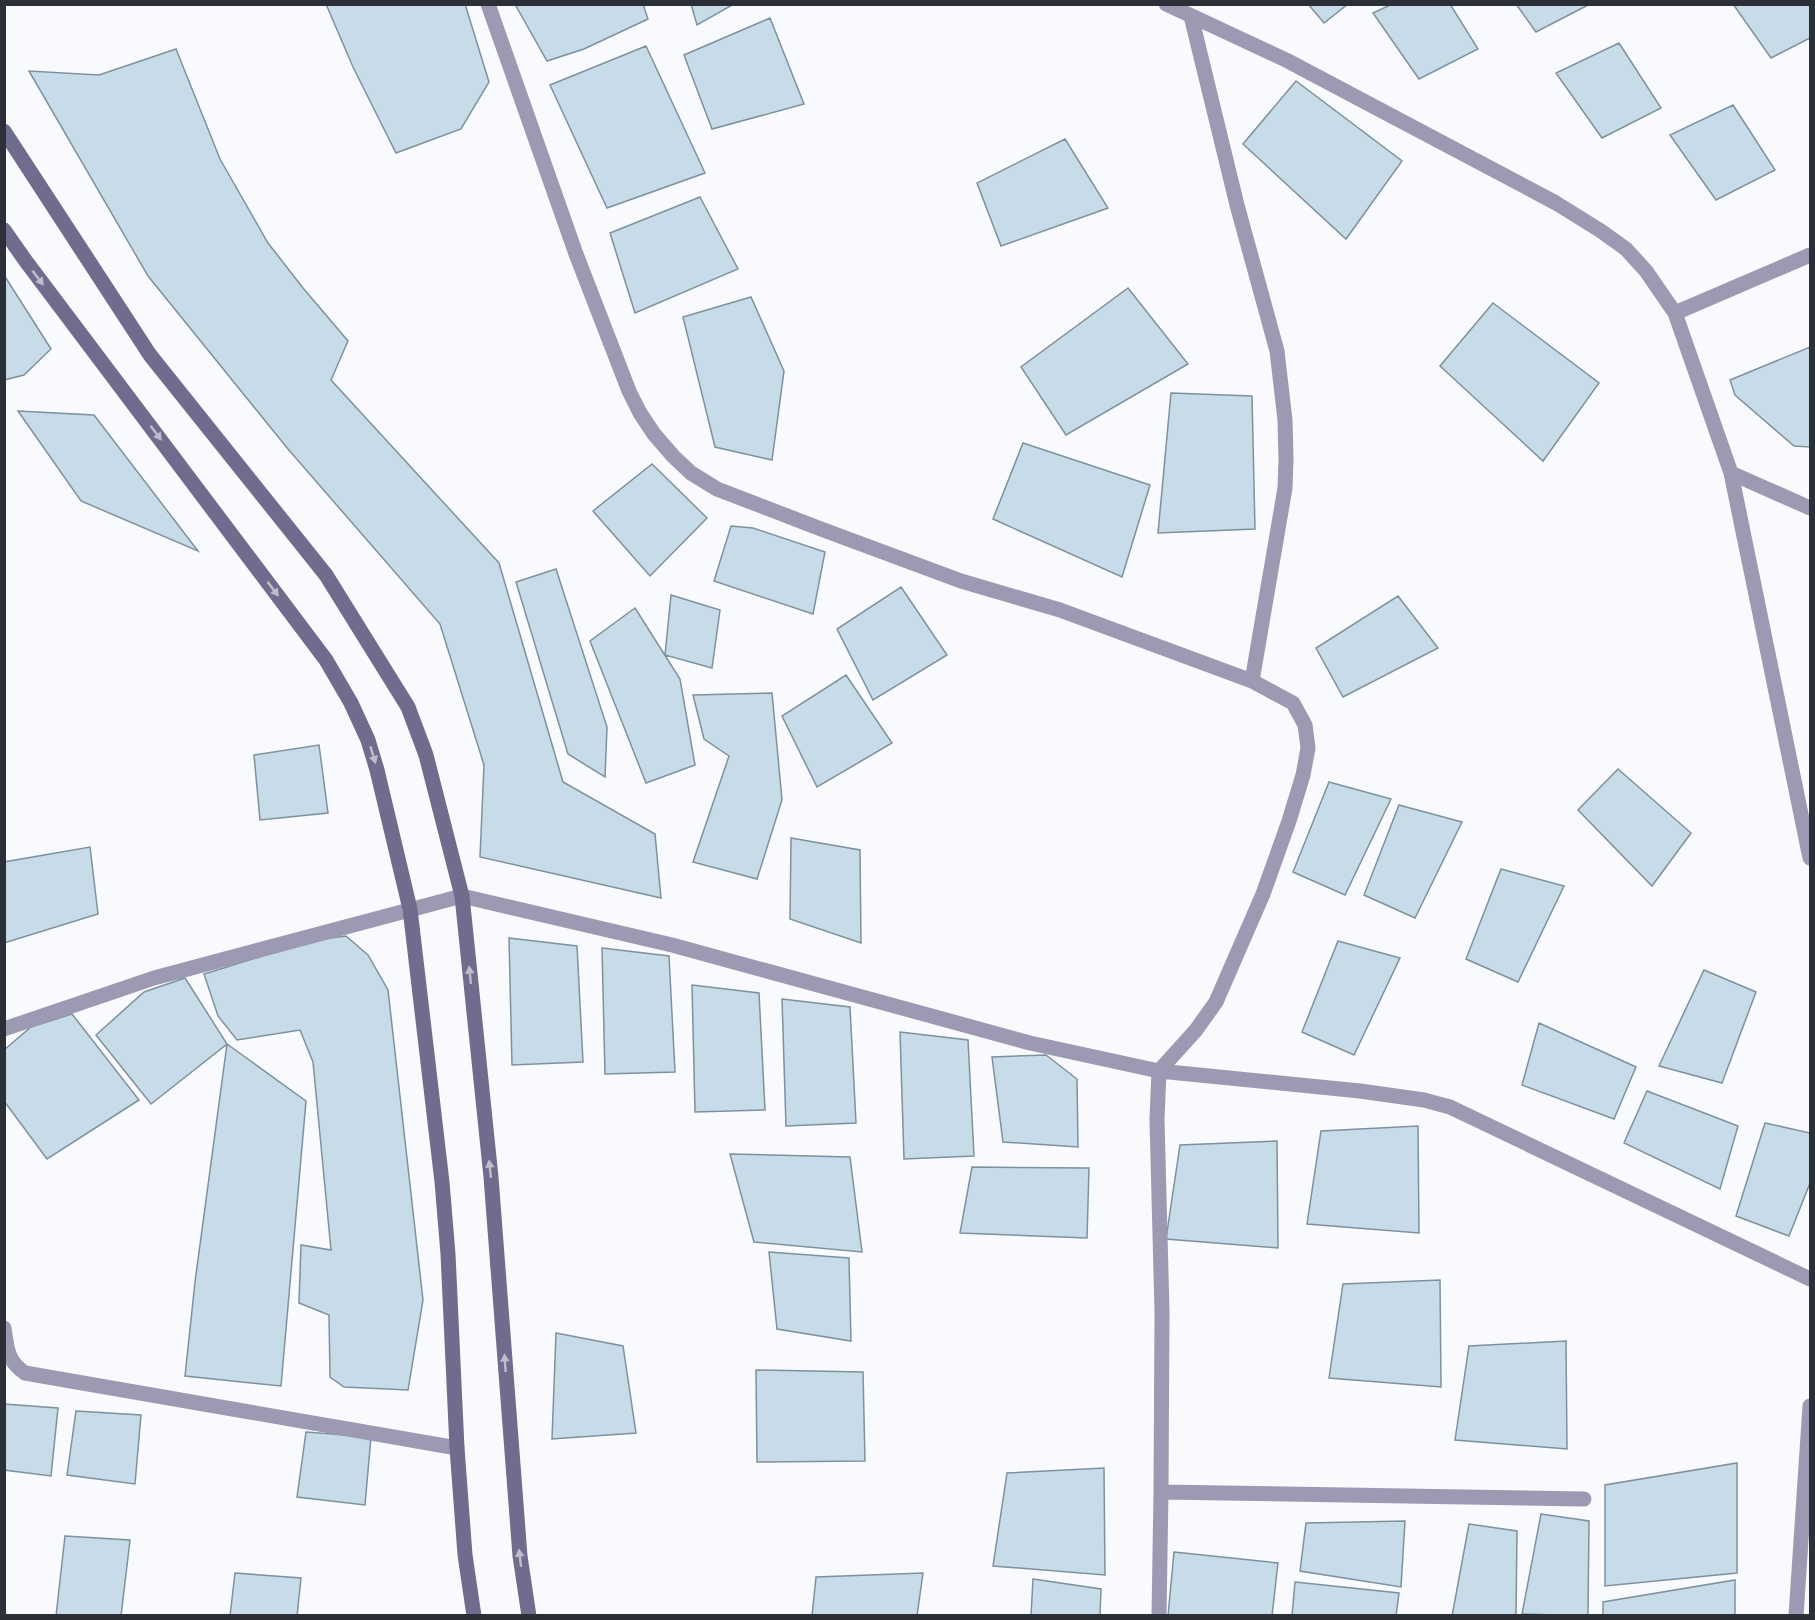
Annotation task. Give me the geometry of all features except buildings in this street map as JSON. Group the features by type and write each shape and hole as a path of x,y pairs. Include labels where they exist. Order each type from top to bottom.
{"main road":[{"path":"4,131 150,355 326,575 408,707 426,755 462,896 491,1177 520,1556 529,1616"},
{"path":"4,230 326,660 351,703 368,740 410,909 448,1244 457,1448 465,1555 474,1616"}],"street":[{"path":"488,4 576,254 629,391 654,434 691,473 717,489 821,529 962,581 1060,610 1252,681 1293,703 1305,725 1308,748 1303,775 1263,894 1216,1002 1196,1030 1159,1071 1157,1119 1162,1312 1159,1616"},
{"path":"1166,4 1286,60 1565,209 1626,249 1646,271 1676,313 1731,473 1810,858"},
{"path":"1191,16 1237,205 1277,351 1285,420 1284,488 1252,681"},
{"path":"1676,313 1810,255"},
{"path":"1731,473 1810,508"},
{"path":"4,1029 154,978 462,896 672,945 1030,1043 1159,1071 1360,1091 1450,1107 1810,1279"},
{"path":"4,1328 8,1354 16,1367 25,1373 457,1448"},
{"path":"1796,1616 1810,1406"},
{"path":"1161,1491 1584,1499"}]}
